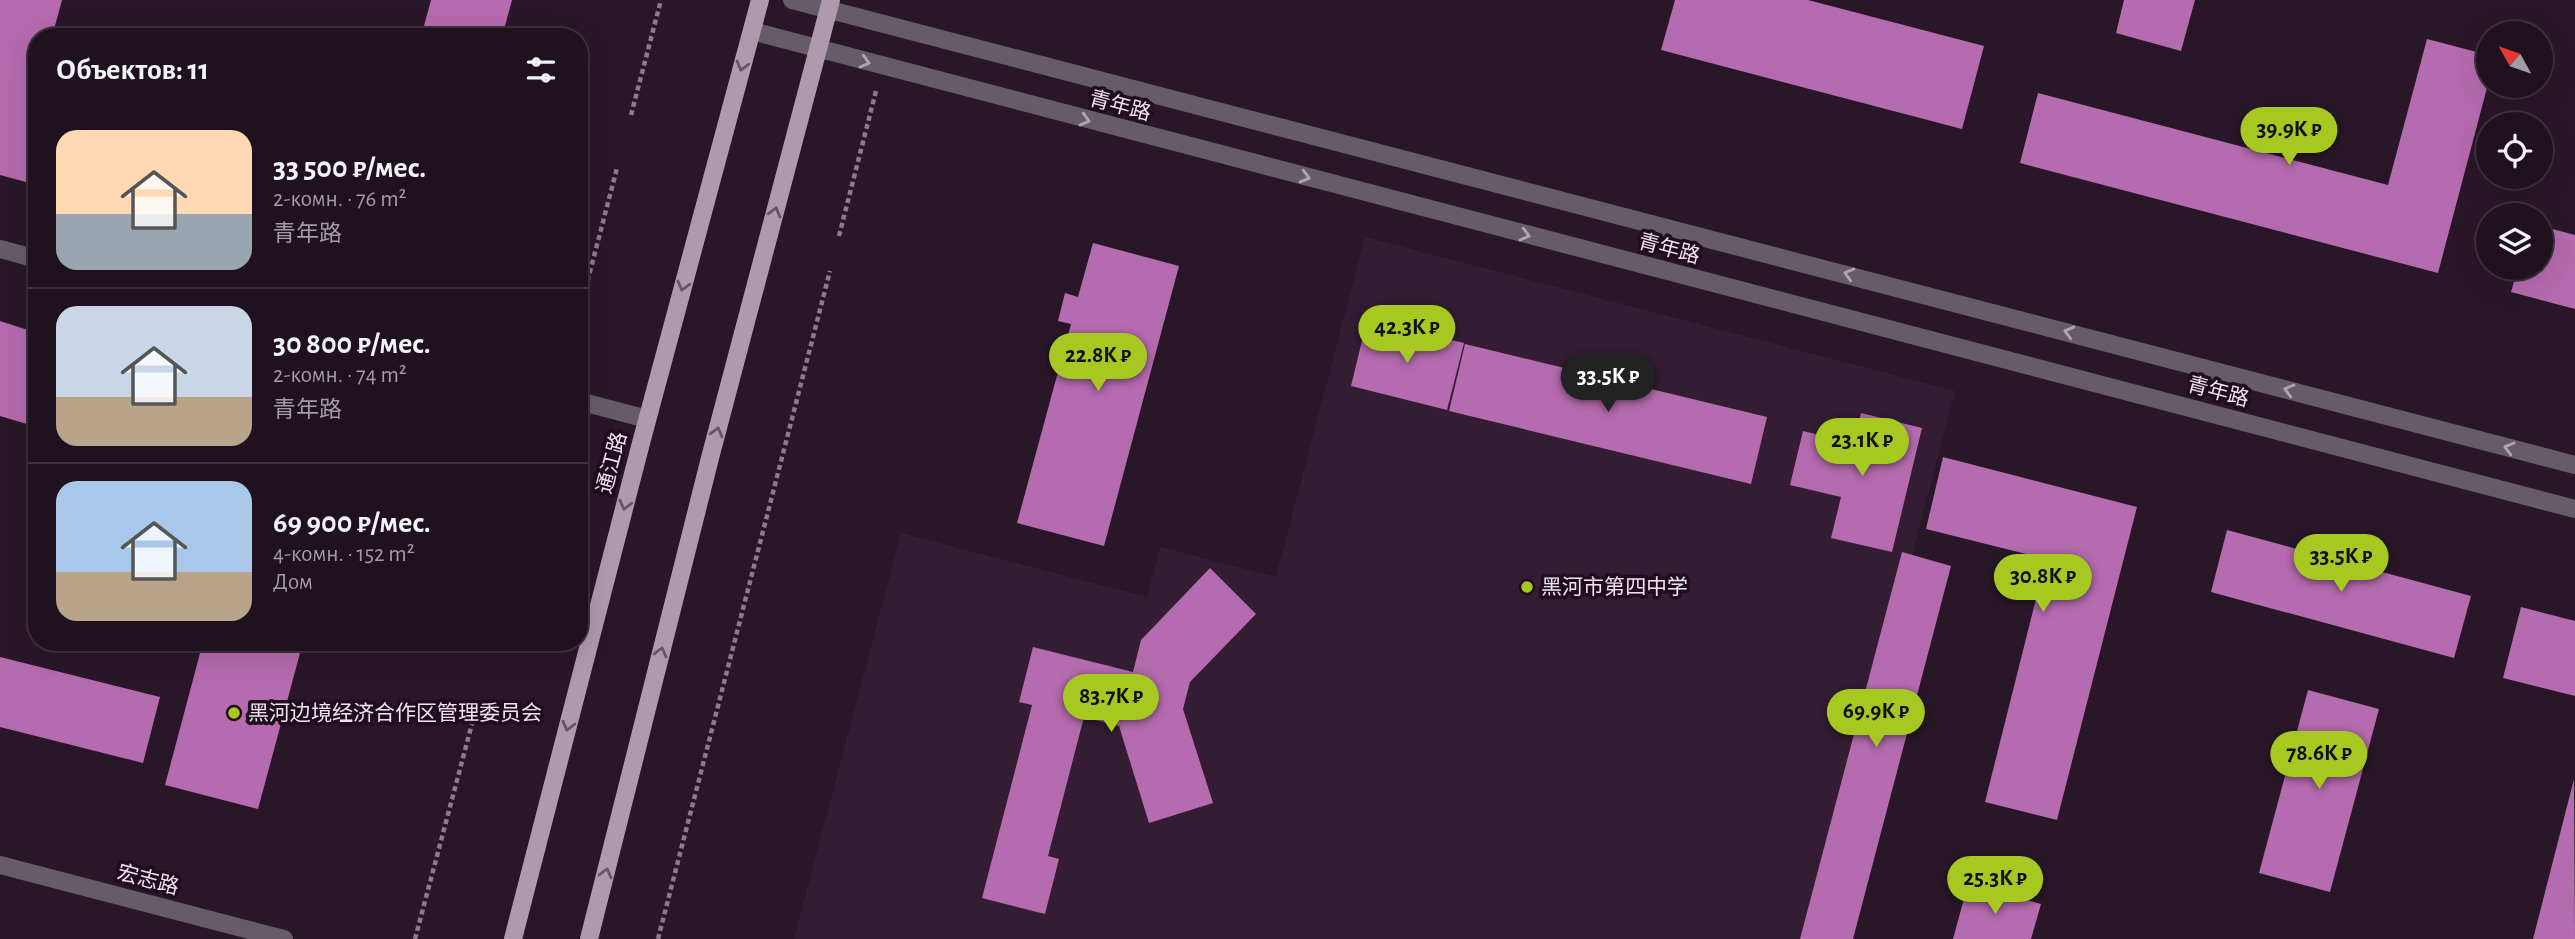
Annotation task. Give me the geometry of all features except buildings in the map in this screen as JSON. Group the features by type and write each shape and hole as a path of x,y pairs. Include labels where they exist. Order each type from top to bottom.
{"main road":[{"name":"通江路","path":"588,648 760,0"},
{"path":"589,939 710,458 830,4"},
{"name":"通江路","path":"513,939 587,651"}],"street":[{"name":"青年路","path":"792,0 830,4 2575,466"},
{"name":"青年路","path":"752,31 2575,509"},
{"path":"0,249 28,257"},
{"path":"588,403 647,419"},
{"name":"宏志路","path":"0,865 284,939"}],"path":[{"path":"631,115 661,0"},
{"path":"839,236 883,67"},
{"path":"588,279 617,168"},
{"path":"658,939 830,271"},
{"path":"415,939 478,701"}],"shaded area":[{"name":"黑河市第四中学","path":"1365,237 1955,391 1811,939 794,939 901,533 1147,597 1160,547 1276,577"}],"place":[{"name":"黑河市第四中学","path":"1527,587"},
{"name":"黑河边境经济合作区管理委员会","path":"234,713"}]}
